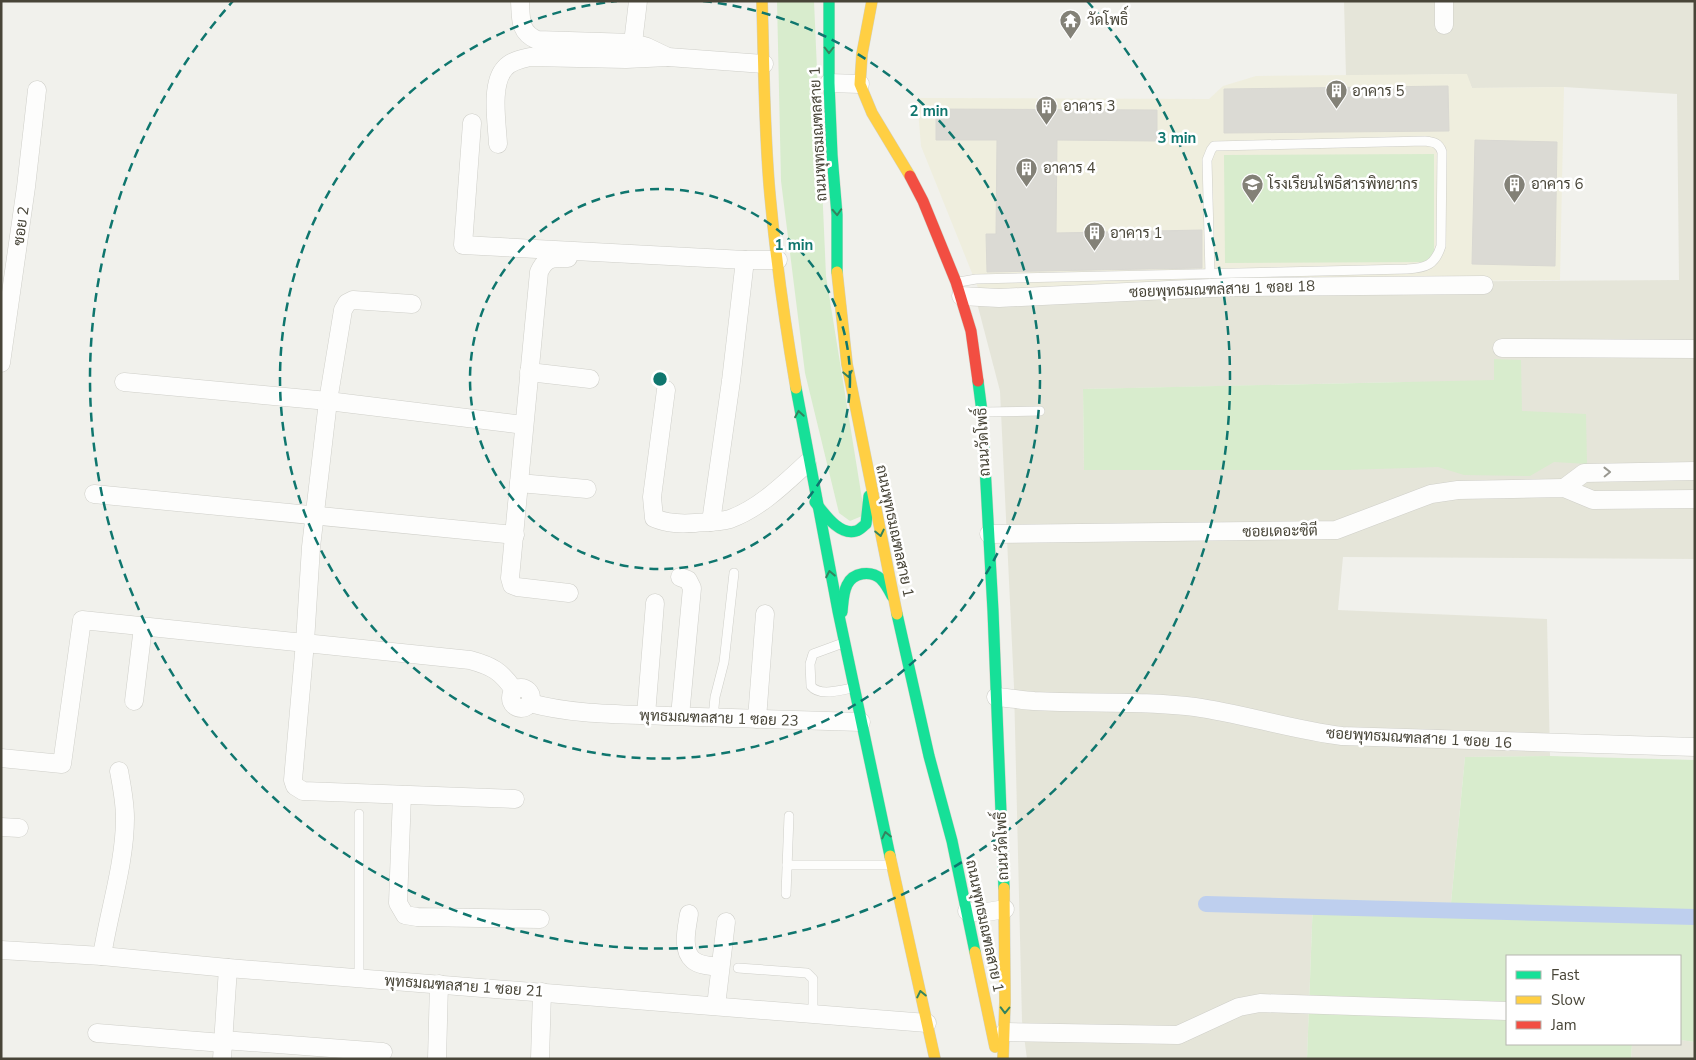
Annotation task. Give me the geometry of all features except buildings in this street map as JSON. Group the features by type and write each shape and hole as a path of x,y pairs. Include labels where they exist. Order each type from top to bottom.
{"main road":[{"path":"762,1 769,180 794,382 807,463 843,642 935,1059"},
{"name":"ถนนพุทธมณฑลสาย 1","path":"829,1 829,83 837,215 837,275 847,364 894,598 929,756 952,841 998,1059"},
{"name":"ถนนวัดโพธิ์","path":"872,1 862,54 860,84 872,113 919,193 959,289 971,331 982,412 1005,909 1005,1032 1003,1059"},
{"path":"815,502 835,524 845,530 855,531 866,524 870,484"},
{"path":"840,627 844,592 850,580 858,574 871,573 881,579 894,598"}],"street":[{"path":"520,1 522,27 528,36 537,40 633,43 668,57"},
{"path":"633,43 638,1"},
{"path":"1444,1 1444,25"},
{"path":"498,144 496,100 498,79 506,67 516,60 530,57 626,59 668,57 764,64"},
{"path":"829,83 860,84"},
{"name":"ซอย 2","path":"1,363 26,187 37,90"},
{"path":"472,123 463,245 745,260 778,260"},
{"path":"569,593 517,587 512,585 510,578 539,272 543,262 552,258 586,258"},
{"path":"711,522 731,381 745,260"},
{"name":"ซอยพุทธมณฑลสาย 1 ซอย 18","path":"959,289 999,298 1232,287 1484,285"},
{"path":"412,304 353,300 347,303 343,310 328,401 315,516 293,780 295,786 303,791 515,799"},
{"path":"1502,348 1695,349"},
{"path":"529,372 590,379"},
{"path":"124,382 328,401 524,425"},
{"path":"666,390 652,496 654,518 662,522 676,524 728,519 746,512 770,496 807,463"},
{"path":"1564,488 1584,473 1695,471"},
{"path":"519,483 587,489"},
{"name":"ซอยเดอะซิตี","path":"988,534 1336,530 1431,494 1458,490 1564,488 1593,500 1695,499"},
{"path":"94,494 515,535"},
{"path":"680,577 688,580 692,588 680,716"},
{"path":"646,715 654,603"},
{"path":"757,720 765,614"},
{"path":"1,758 62,764 82,620 305,642"},
{"path":"134,701 144,627"},
{"name":"พุทธมณฑลสาย 1 ซอย 23","path":"305,642 470,660 494,668 509,682 514,690 524,688 529,691 531,697 530,704 546,707 646,715 861,722"},
{"name":"ซอยพุทธมณฑลสาย 1 ซอย 16","path":"996,697 1035,701 1144,703 1194,707 1313,733 1342,736 1695,747"},
{"path":"102,956 123,842 124,801 119,771"},
{"path":"402,795 398,903 405,915 417,917 540,919"},
{"path":"967,911 981,913 1005,909"},
{"path":"689,914 686,934 689,954 693,960 703,965 720,967"},
{"path":"716,1006 726,922"},
{"name":"พุทธมณฑลสาย 1 ซอย 21","path":"1,950 102,956 228,968 927,1023"},
{"path":"222,1047 228,968"},
{"path":"437,1059 439,984"},
{"path":"540,1059 542,992"},
{"path":"1005,1032 1178,1035 1239,1006 1260,1003 1506,1011"},
{"path":"97,1033 222,1047 383,1052"}],"lane":[{"path":"959,289 976,279 1210,274 1407,269 1431,264 1436,259 1441,246 1442,152 1440,145 1425,141 1214,146 1208,154 1207,160 1210,274"},
{"path":"982,412 1040,411"},
{"path":"713,718 715,697 724,662 734,573"},
{"path":"843,642 813,654 810,664 811,686 817,691 826,692 853,688"},
{"path":"359,814 359,978"},
{"path":"786,894 789,816"},
{"path":"787,865 892,865"},
{"path":"738,968 807,973 813,979 813,1013"}],"shaded area":[{"path":"1344,1 1695,1 1695,559 1343,557 1338,610 1547,619 1550,756 1465,757 1451,903 1313,899 1307,1059 1027,1059 1022,1021 1014,687 1000,391 977,303 1218,283 1679,280 1677,94 1564,87 1472,88 1466,74 1346,76","holes":["1405,382 1084,470 1083,389"]},
{"name":"โรงเรียนโพธิสารพิทยากร","path":"1467,74 1472,88 1564,87 1560,280 1218,283 980,293 921,146 917,98 1209,99 1223,86 1256,76"},
{"path":"1681,1040 1695,1042 1695,1059 1631,1059 1632,1045 1681,1045"}],"green space":[{"path":"777,1 814,1 826,276 863,505 862,516 850,521 839,513 805,373 781,181"},
{"path":"1434,154 1434,262 1225,263 1224,155"},
{"path":"1494,359 1521,360 1522,411 1586,414 1587,464 1554,462 1530,476 1464,475 1438,467 1346,470 1084,470 1083,389 1494,380"},
{"path":"1550,756 1695,760 1695,1042 1681,1040 1681,955 1506,955 1506,1045 1632,1045 1631,1059 1307,1059 1313,899 1451,903 1465,757"}],"waterway":[{"path":"1206,904 1695,917"}],"traffic: fast":[{"path":"829,1 829,83 837,215 837,272"},
{"path":"978,381 982,412 993,611 1004,888"},
{"path":"796,388 838,611 890,856"},
{"path":"815,502 838,527 850,532 856,531 866,524 869,496"},
{"path":"842,612 846,588 853,577 858,575 872,574 877,576 892,596"},
{"path":"897,614 929,756 952,841 975,952"}],"traffic: slow":[{"path":"762,1 765,123 770,195 781,292 796,388"},
{"path":"872,1 862,54 860,84 872,113 910,176"},
{"path":"837,272 847,364 897,614"},
{"path":"890,856 935,1059"},
{"path":"1003,1059 1005,1002 1004,888"},
{"path":"975,952 995,1047"}],"traffic: jam":[{"path":"910,176 923,201 956,282 971,331 978,381"}],"place":[{"name":"วัดโพธิ์","path":"1071,39"},
{"name":"อาคาร 5","path":"1336,110"},
{"name":"อาคาร 3","path":"1047,125"},
{"name":"อาคาร 4","path":"1027,187"},
{"name":"โรงเรียนโพธิสารพิทยากร","path":"1252,203"},
{"name":"อาคาร 6","path":"1515,203"},
{"name":"อาคาร 1","path":"1094,252"}]}
